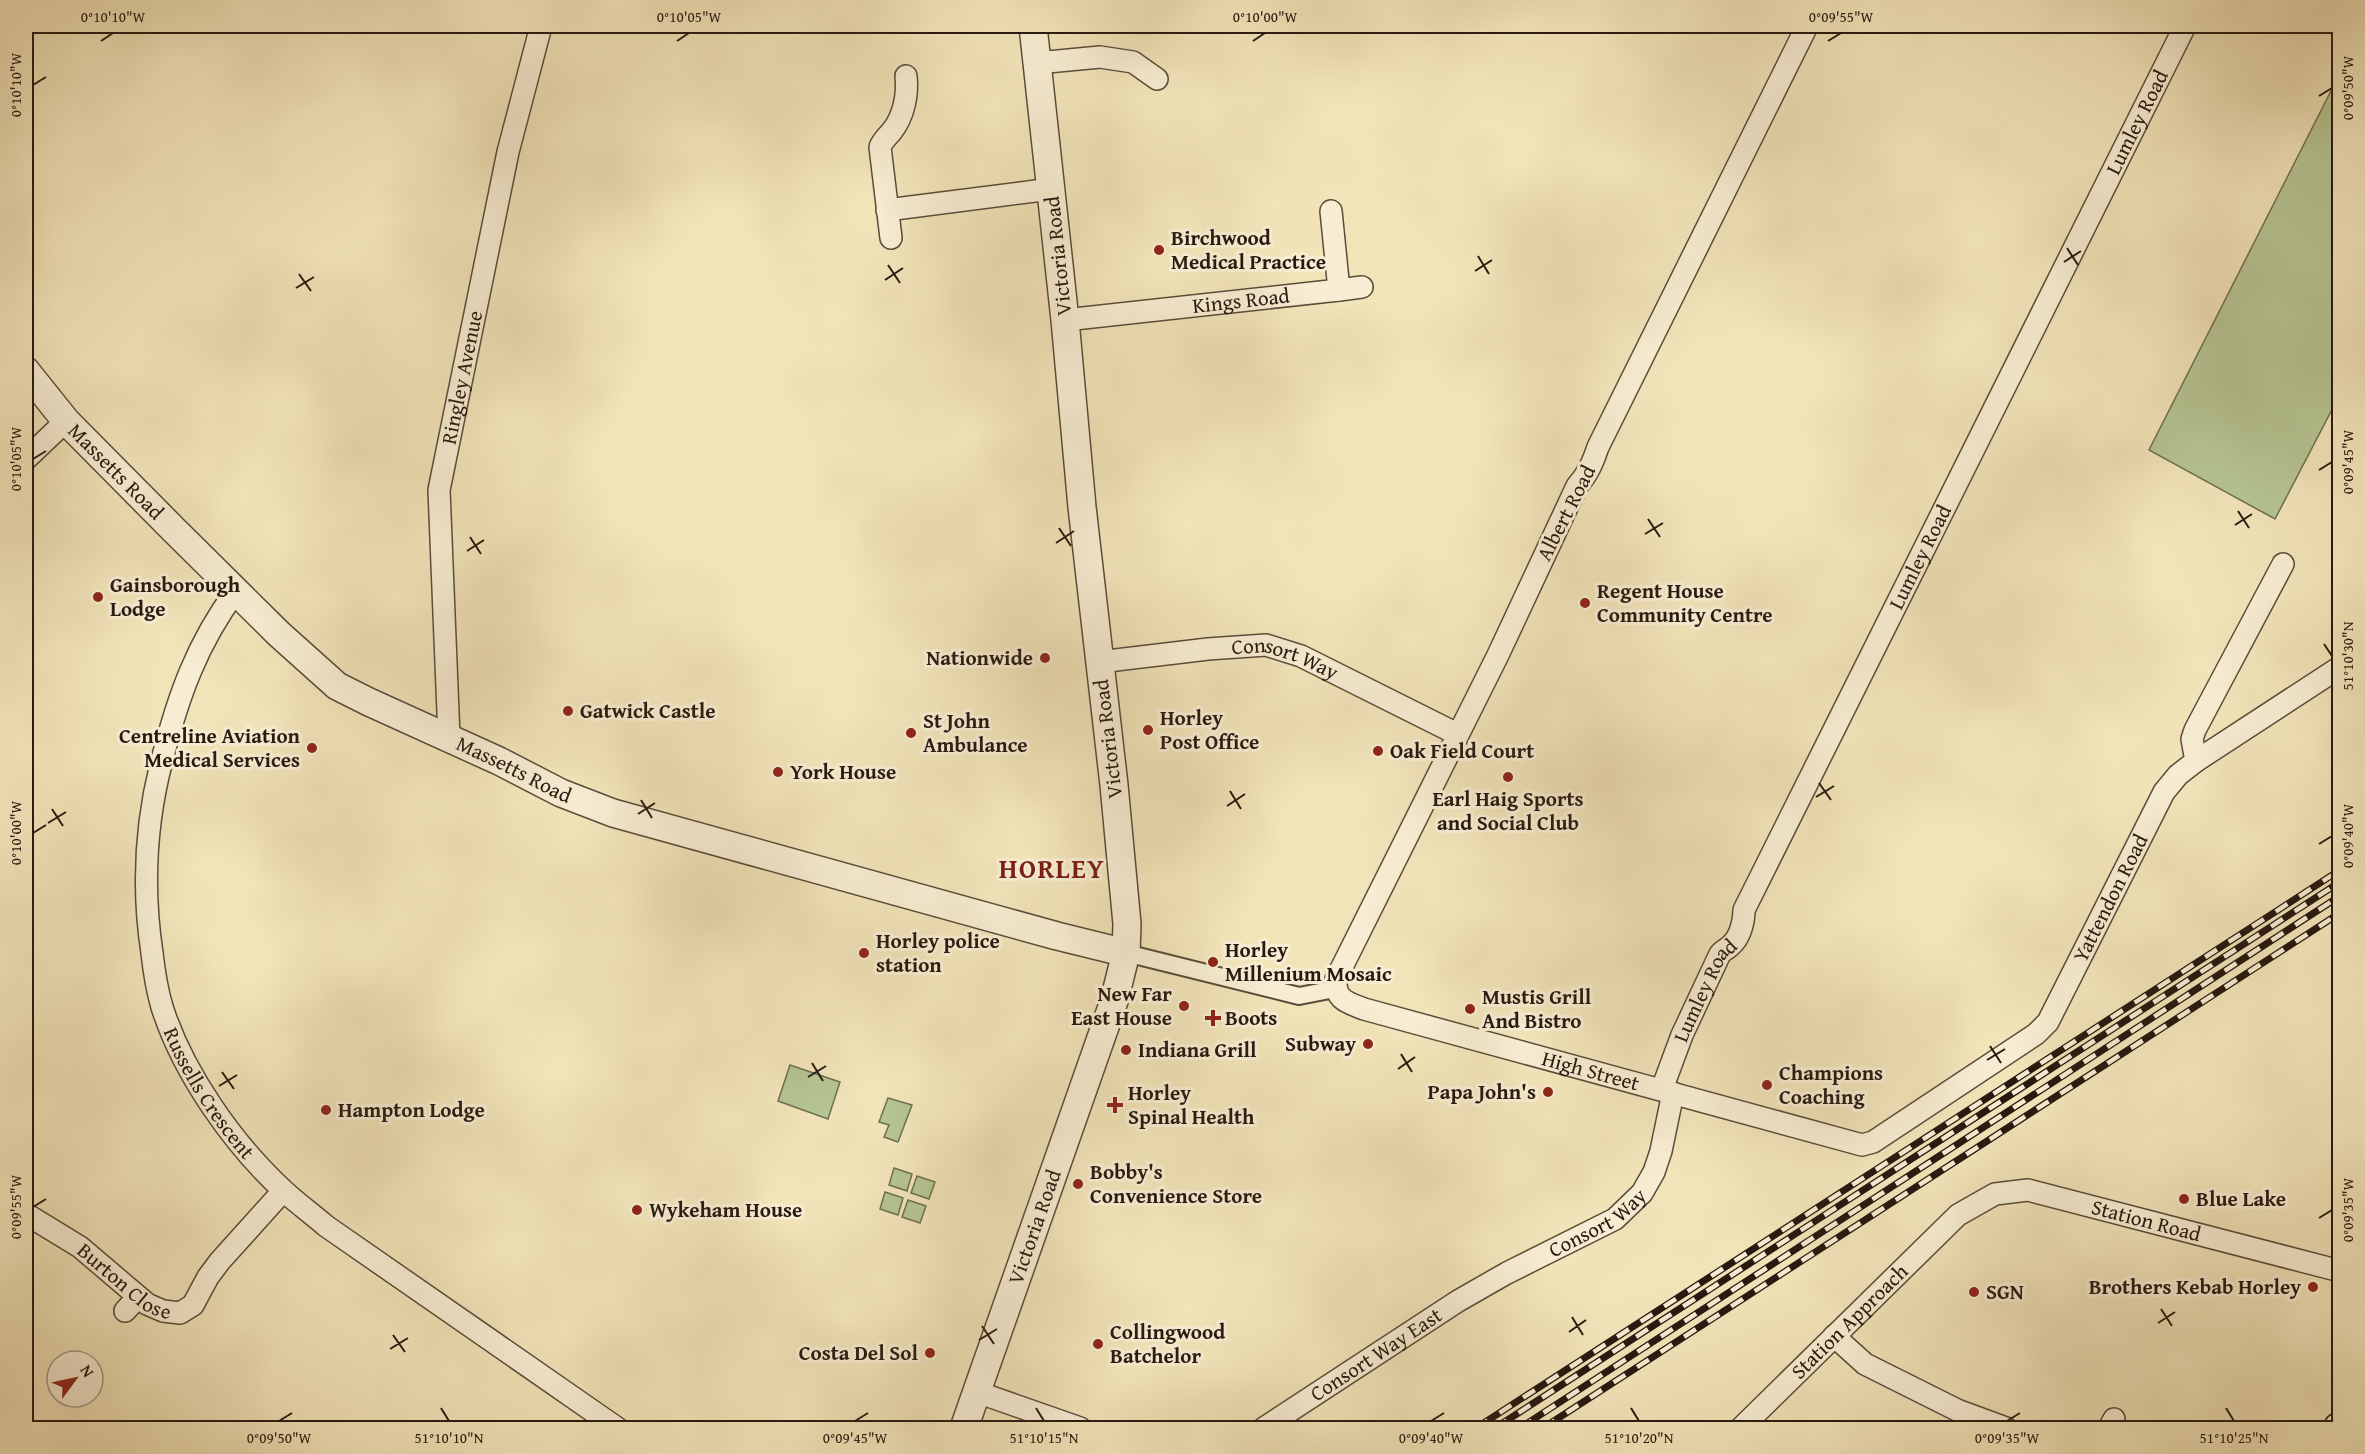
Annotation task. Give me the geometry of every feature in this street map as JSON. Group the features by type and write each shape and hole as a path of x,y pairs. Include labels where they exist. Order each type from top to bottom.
{"street":[{"name":"Ringley Avenue","path":"449,737 439,490 508,152 541,26"},
{"name":"Victoria Road","path":"964,1428 1114,1001 1126,952 1127,924 1120,850 1098,662 1065,320 1033,26"},
{"name":"Albert Road","path":"1339,995 1336,979 1498,655 1577,486 1594,460 1598,447 1807,26"},
{"name":"Lumley Road","path":"1668,1091 1682,1035 1721,952 1732,945 1744,922 1744,910 2185,26"},
{"path":"1037,63 1100,57 1133,62 1157,79"},
{"path":"891,238 880,147 893,130 904,105 908,93 906,76"},
{"path":"887,210 1051,189"},
{"path":"1331,211 1339,290"},
{"name":"Kings Road","path":"1065,320 1362,287"},
{"name":"Massetts Road","path":"26,371 66,421 236,591 337,686 449,737 561,793 614,813 1057,936 1126,952"},
{"path":"26,459 66,421"},
{"path":"2196,761 2192,739 2195,730 2283,564"},
{"name":"Russells Crescent","path":"236,591 204,638 184,683 173,718 150,815 145,860 145,904 155,980 162,1007 179,1048 204,1094 237,1139 283,1191 335,1233 617,1428"},
{"name":"Consort Way","path":"1098,662 1208,649 1266,645 1301,656 1457,734"},
{"name":"Yattendon Road","path":"1840,1140 1862,1144 1873,1142 2043,1029 2164,792 2196,761 2340,668"},
{"path":"1126,952 1299,996 1339,995"},
{"name":"High Street","path":"1339,995 1364,1009 1840,1140"},
{"name":"Consort Way","path":"1458,1301 1507,1273 1615,1219 1629,1207 1642,1192 1654,1172 1661,1151 1668,1091"},
{"name":"Station Road","path":"1958,1215 1995,1194 2028,1190 2340,1270"},
{"name":"Burton Close","path":"26,1214 80,1246 132,1304 180,1313 193,1305 208,1277 220,1261 283,1191"},
{"name":"Station Approach","path":"1741,1428 1958,1215"},
{"name":"Consort Way East","path":"1264,1428 1458,1301"},
{"path":"1834,1336 1865,1364 1957,1410 2006,1428"},
{"path":"976,1392 1080,1428"}],"green space":[{"path":"2339,75 2339,396 2275,519 2149,450"},
{"path":"790,1065 840,1082 828,1119 778,1101"},
{"path":"888,1098 912,1105 898,1142 884,1137 889,1125 879,1122"},
{"path":"894,1168 912,1174 907,1191 889,1185"},
{"path":"917,1176 935,1182 929,1199 911,1193"},
{"path":"885,1192 903,1198 898,1215 880,1209"},
{"path":"908,1200 926,1206 920,1223 902,1217"}],"railway":[{"path":"1476,1428 2340,870"},
{"path":"1495,1428 2340,882"},
{"path":"1520,1428 2340,896"},
{"path":"1543,1428 2340,913"}],"place":[{"name":"Birchwood Medical Practice","path":"1159,250"},
{"name":"Gainsborough Lodge","path":"98,597"},
{"name":"Regent House Community Centre","path":"1585,603"},
{"name":"Nationwide","path":"1045,658"},
{"name":"Gatwick Castle","path":"568,711"},
{"name":"Horley Post Office","path":"1148,730"},
{"name":"St John Ambulance","path":"911,733"},
{"name":"Centreline Aviation Medical Services","path":"312,748"},
{"name":"Oak Field Court","path":"1378,751"},
{"name":"York House","path":"778,772"},
{"name":"Earl Haig Sports and Social Club","path":"1508,777"},
{"name":"Horley police station","path":"864,953"},
{"name":"Horley Millenium Mosaic","path":"1213,962"},
{"name":"New Far East House","path":"1184,1006"},
{"name":"Mustis Grill And Bistro","path":"1470,1009"},
{"name":"Boots","path":"1213,1018"},
{"name":"Subway","path":"1368,1044"},
{"name":"Indiana Grill","path":"1126,1050"},
{"name":"Champions Coaching","path":"1767,1085"},
{"name":"Papa John's","path":"1548,1092"},
{"name":"Horley Spinal Health","path":"1115,1105"},
{"name":"Hampton Lodge","path":"326,1110"},
{"name":"Bobby's Convenience Store","path":"1078,1184"},
{"name":"Blue Lake","path":"2184,1199"},
{"name":"Wykeham House","path":"637,1210"},
{"name":"Brothers Kebab Horley","path":"2313,1287"},
{"name":"SGN","path":"1974,1292"},
{"name":"Collingwood Batchelor","path":"1098,1344"},
{"name":"Costa Del Sol","path":"930,1353"}],"district":[{"name":"HORLEY","path":"1052,869"}]}
